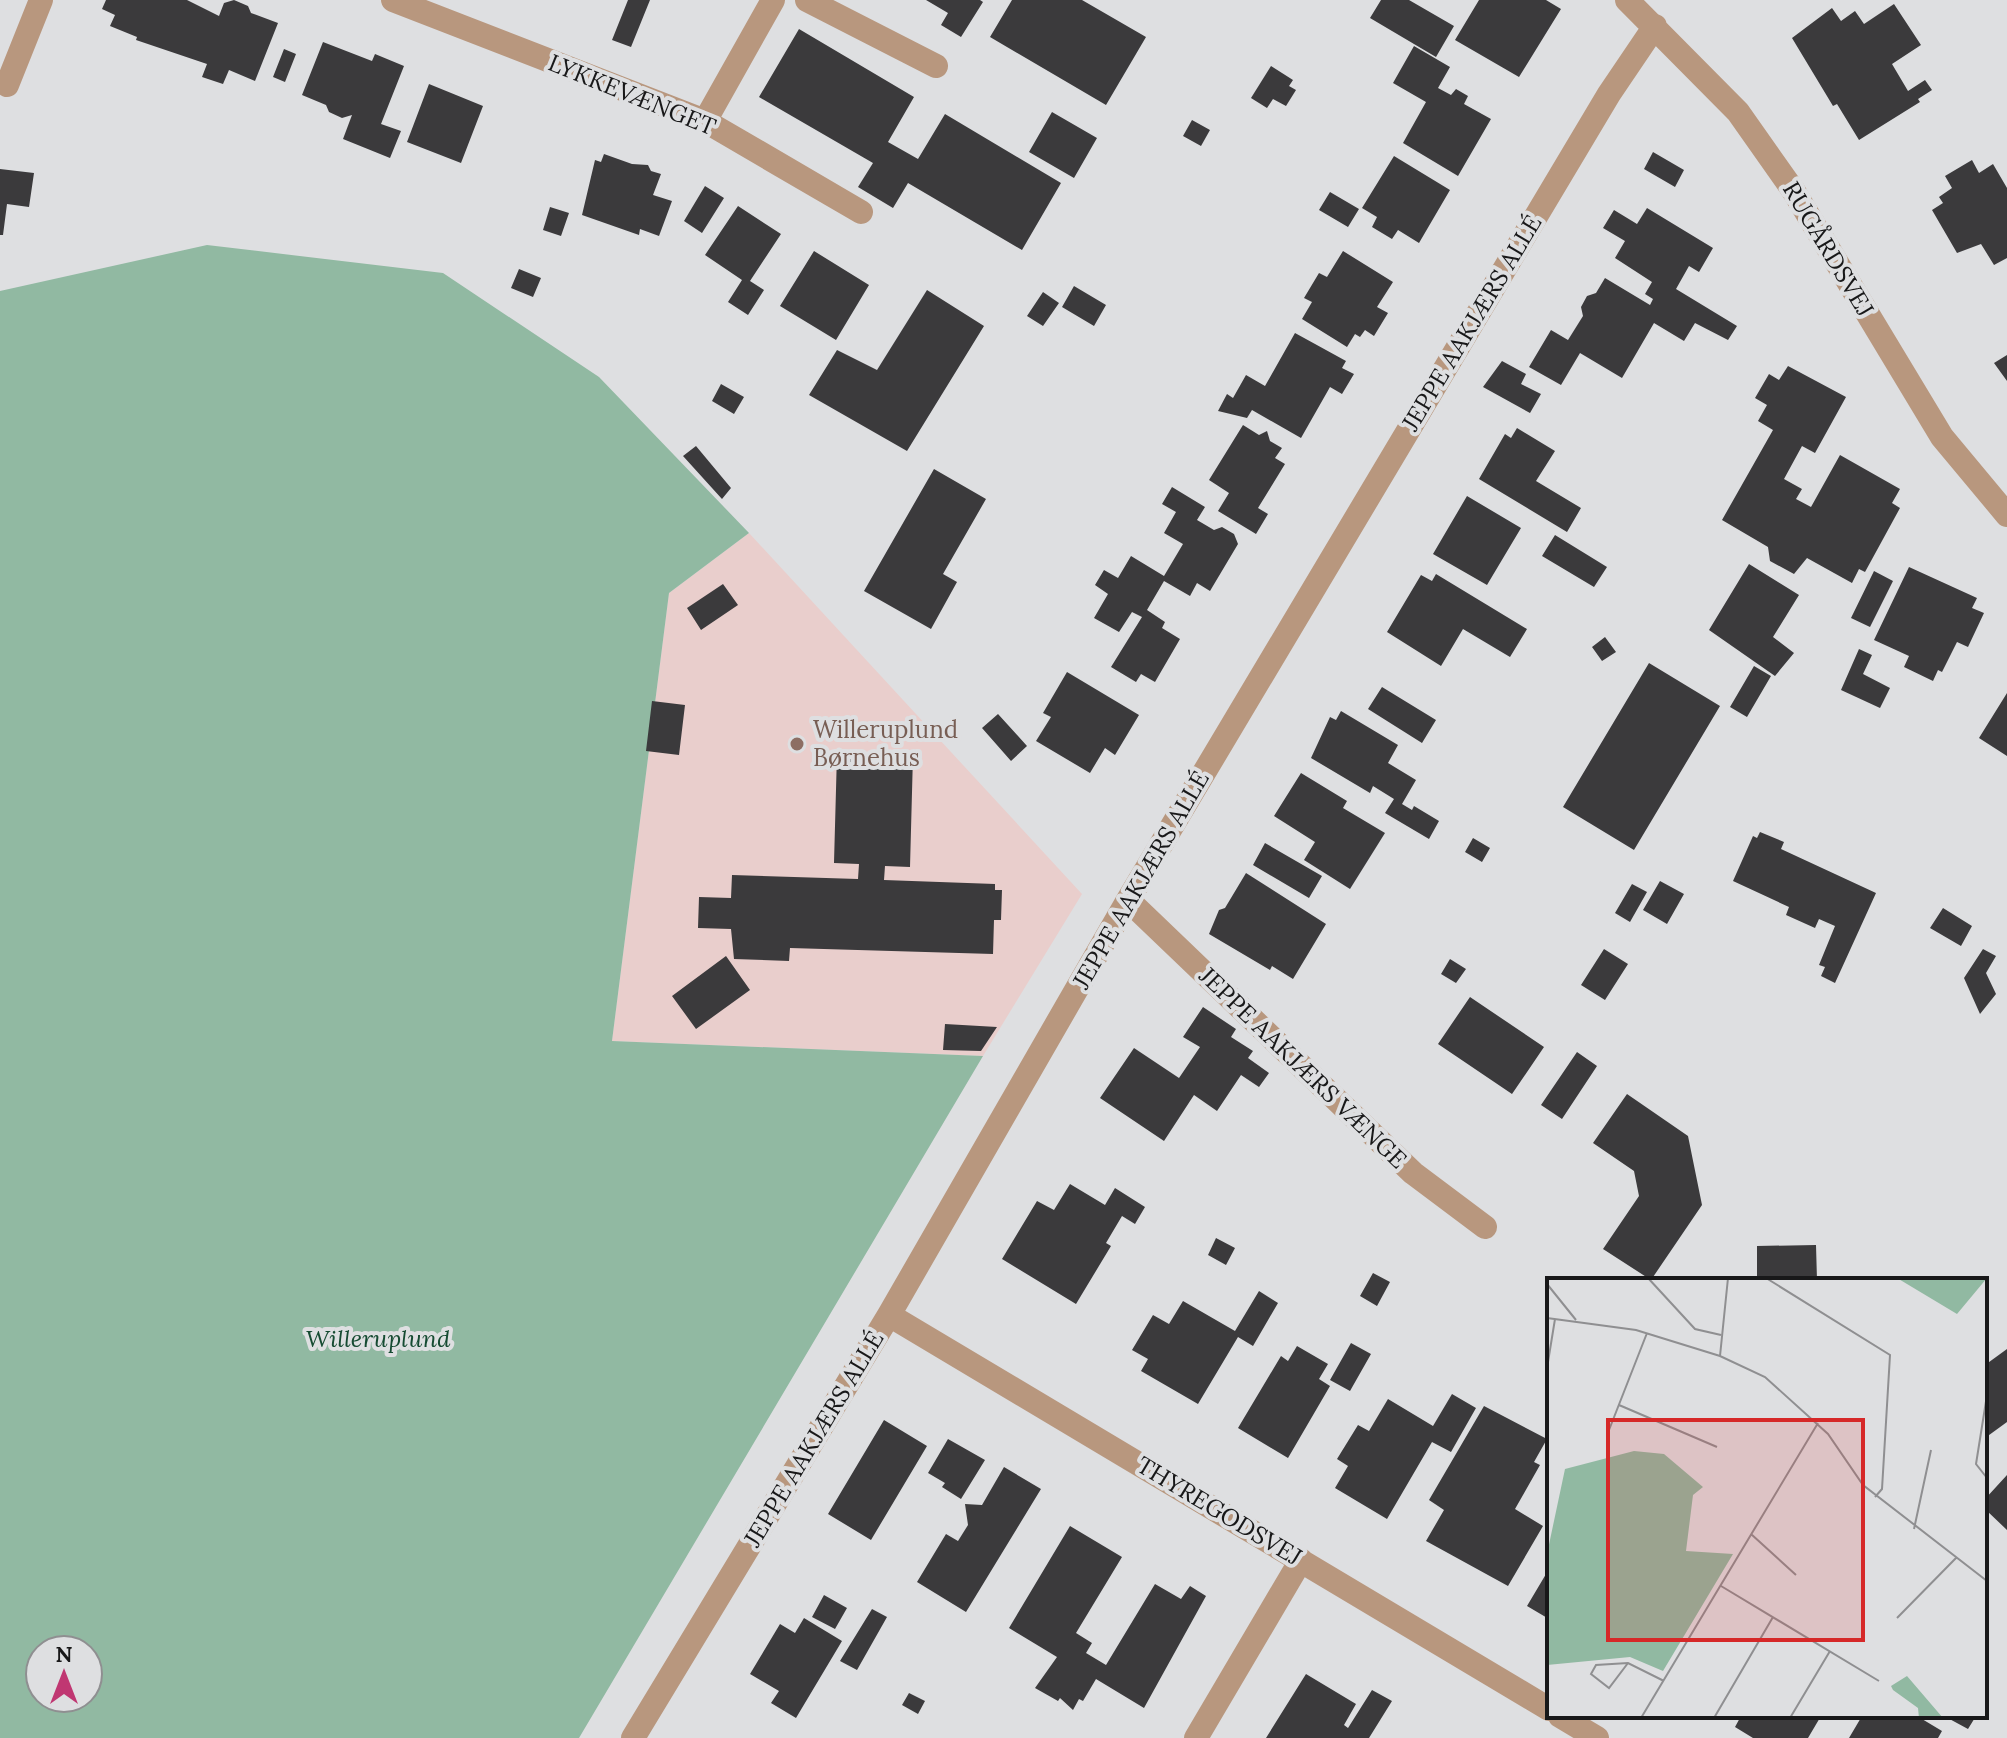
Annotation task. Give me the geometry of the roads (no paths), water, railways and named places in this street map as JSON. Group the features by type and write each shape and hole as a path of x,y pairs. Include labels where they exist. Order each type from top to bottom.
{"street":[{"path":"7,85 41,0"},
{"name":"LYKKEVÆNGET","path":"393,0 705,121 861,212"},
{"path":"705,121 773,0"},
{"path":"807,0 936,66"},
{"name":"RUGÅRDSVEJ","path":"1627,0 1738,112 1793,190 1942,437 2007,515"},
{"name":"JEPPE AAKJÆRS ALLÉ","path":"633,1738 889,1315 1128,900 1609,94 1655,26"},
{"name":"JEPPE AAKJÆRS VÆNGE","path":"1128,900 1413,1173 1485,1227"},
{"name":"THYREGODSVEJ","path":"889,1315 1547,1708"},
{"path":"1196,1738 1301,1560"},
{"path":"1563,1718 1597,1738"}],"place":[{"name":"Willeruplund Børnehus","path":"797,744"}],"park label":[{"name":"Willeruplund","path":"378,1339"}]}
